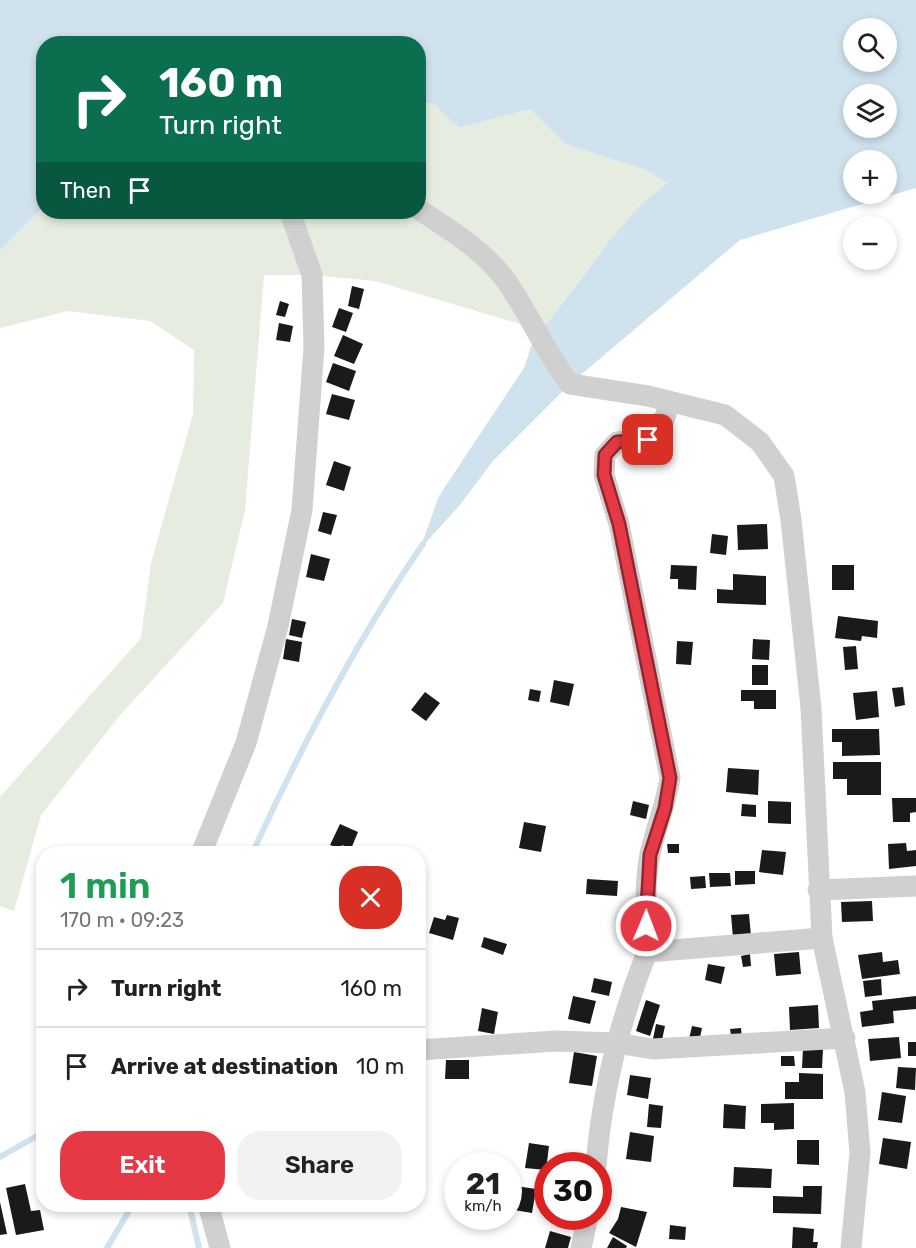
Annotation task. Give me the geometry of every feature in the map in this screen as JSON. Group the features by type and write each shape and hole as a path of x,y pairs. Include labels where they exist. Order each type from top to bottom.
{"street":[{"path":"426,214 464,239 505,280 537,329 554,364 570,384 670,402 725,415 760,442 784,476 791,519 811,708 822,938 855,1092 860,1153 851,1248"},
{"path":"204,846 246,743 278,626 302,510 314,347 312,275 292,219"},
{"path":"597,1152 616,1043 647,952 646,907 650,855 665,808 670,778 619,524 604,475 605,455 617,442 648,440 662,429 670,402"},
{"path":"818,890 916,886"},
{"path":"647,952 822,938"},
{"path":"426,1049 556,1041 616,1043 653,1049 845,1038"},
{"path":"210,1212 220,1248"},
{"path":"581,1248 585,1230"}],"shaded area":[{"path":"426,102 433,102 459,128 530,109 565,144 646,170 667,183 618,232 548,322 537,329 375,281 312,275 264,275 245,510 223,603 121,714 41,815 14,911 0,906 0,797 141,638 151,563 193,414 194,350 150,321 68,311 0,328 0,251 36,214 36,219 426,219"}],"water":[{"path":"0,0 916,0 916,188 897,194 897,150 843,150 843,204 862,204 740,240 570,384 493,461 459,506 420,549 439,496 524,368 537,329 548,322 610,240 640,206 667,183 646,170 565,144 530,109 459,128 433,103 426,103 426,36 36,36 36,214 0,251"}],"building":[{"path":"352,286 364,289 359,309 348,306"},
{"path":"280,301 289,304 285,317 276,315"},
{"path":"339,308 353,313 346,332 332,327"},
{"path":"279,323 293,326 290,342 276,340"},
{"path":"343,335 363,344 354,364 334,356"},
{"path":"333,363 356,371 349,391 326,382"},
{"path":"332,394 355,400 349,420 326,414"},
{"path":"334,461 351,467 344,491 326,485"},
{"path":"323,512 337,515 331,535 318,531"},
{"path":"767,524 768,549 738,550 737,525"},
{"path":"712,534 728,536 726,555 710,553"},
{"path":"311,554 330,559 324,581 306,577"},
{"path":"671,565 697,566 696,590 678,589 678,579 670,579"},
{"path":"832,565 854,565 854,590 832,590"},
{"path":"733,574 766,576 766,605 717,603 717,589 733,590"},
{"path":"838,616 878,621 877,638 862,636 861,641 835,638"},
{"path":"292,619 306,622 302,638 289,635"},
{"path":"286,639 302,642 299,662 283,659"},
{"path":"753,639 770,640 769,660 752,659"},
{"path":"677,641 693,642 691,665 676,664"},
{"path":"856,646 858,669 845,670 843,647"},
{"path":"752,665 768,665 768,685 752,685"},
{"path":"554,680 574,684 569,706 550,702"},
{"path":"903,687 905,705 895,707 892,688"},
{"path":"530,689 541,691 539,702 528,700"},
{"path":"741,690 776,690 776,709 754,709 754,701 741,701"},
{"path":"877,691 879,717 856,720 853,693"},
{"path":"425,692 440,703 426,721 411,710"},
{"path":"832,729 879,729 880,755 842,756 842,742 832,742"},
{"path":"833,762 881,762 881,795 847,795 847,779 833,779"},
{"path":"728,768 759,770 758,795 726,792"},
{"path":"892,798 916,798 916,812 910,813 910,822 893,822"},
{"path":"633,801 649,805 646,819 630,815"},
{"path":"768,801 791,802 791,824 768,823"},
{"path":"742,804 756,805 756,817 741,816"},
{"path":"524,822 546,826 541,852 519,848"},
{"path":"340,824 358,832 352,846 330,845"},
{"path":"906,843 907,851 916,850 916,866 889,869 888,844"},
{"path":"667,844 679,844 679,853 668,853"},
{"path":"762,850 786,852 783,875 759,872"},
{"path":"735,871 755,871 755,884 735,885"},
{"path":"709,873 730,873 731,886 710,887"},
{"path":"705,876 706,888 691,889 690,877"},
{"path":"587,879 618,881 617,896 586,894"},
{"path":"872,901 873,921 842,922 841,902"},
{"path":"749,914 751,936 733,938 731,915"},
{"path":"447,915 459,918 453,940 429,933 434,917 445,920"},
{"path":"484,937 507,944 503,955 481,947"},
{"path":"799,952 801,974 776,976 774,954"},
{"path":"882,952 883,962 898,960 900,974 862,979 858,955"},
{"path":"750,954 751,966 743,967 741,956"},
{"path":"708,964 725,967 721,984 705,980"},
{"path":"594,978 612,982 609,996 591,992"},
{"path":"881,979 882,995 865,997 863,981"},
{"path":"573,996 596,1001 590,1024 568,1019"},
{"path":"916,996 916,1009 893,1011 894,1023 862,1027 860,1012 873,1010 872,1001"},
{"path":"646,1000 660,1005 650,1036 636,1031"},
{"path":"818,1005 819,1028 790,1030 789,1007"},
{"path":"482,1008 498,1012 494,1034 478,1031"},
{"path":"656,1024 665,1026 662,1040 653,1039"},
{"path":"692,1026 702,1028 699,1042 689,1039"},
{"path":"741,1028 742,1039 732,1041 730,1029"},
{"path":"899,1037 901,1058 870,1061 868,1039"},
{"path":"908,1042 916,1042 916,1056 908,1056"},
{"path":"803,1048 823,1049 822,1068 802,1068"},
{"path":"574,1052 597,1056 592,1086 569,1083"},
{"path":"781,1056 794,1056 795,1066 781,1066"},
{"path":"446,1060 469,1060 469,1079 445,1079"},
{"path":"898,1067 916,1068 915,1090 896,1088"},
{"path":"799,1073 823,1074 823,1099 785,1099 785,1082 799,1082"},
{"path":"630,1075 651,1078 648,1099 627,1095"},
{"path":"882,1092 906,1096 902,1123 878,1120"},
{"path":"794,1103 794,1129 774,1130 774,1123 761,1123 761,1104"},
{"path":"649,1104 663,1106 661,1128 647,1127"},
{"path":"724,1104 746,1106 745,1129 723,1128"},
{"path":"630,1132 654,1136 651,1162 626,1159"},
{"path":"883,1138 911,1142 907,1169 879,1164"},
{"path":"797,1140 819,1140 819,1165 797,1164"},
{"path":"529,1143 549,1146 548,1152 534,1152 534,1169 525,1168"},
{"path":"734,1167 772,1169 771,1188 733,1187"},
{"path":"25,1184 31,1211 40,1212 44,1230 16,1235 6,1188"},
{"path":"803,1186 822,1186 821,1214 773,1213 773,1196 803,1197"},
{"path":"522,1187 534,1189 532,1213 522,1211"},
{"path":"0,1202 7,1234 0,1235"},
{"path":"621,1207 647,1212 636,1247 609,1233 618,1219"},
{"path":"670,1225 686,1227 685,1240 669,1239"},
{"path":"793,1227 814,1229 813,1242 818,1242 817,1248 792,1248"},
{"path":"550,1231 571,1237 568,1248 545,1248"},
{"path":"613,1237 627,1246 626,1248 607,1248"}],"waterway":[{"path":"256,846 290,774 352,656 423,544"},
{"path":"0,1157 36,1137"},
{"path":"107,1248 128,1212"},
{"path":"191,1212 199,1248"}],"route":[{"path":"646,926 650,855 665,808 670,778 619,524 604,475 605,455 617,442 648,440"}]}
